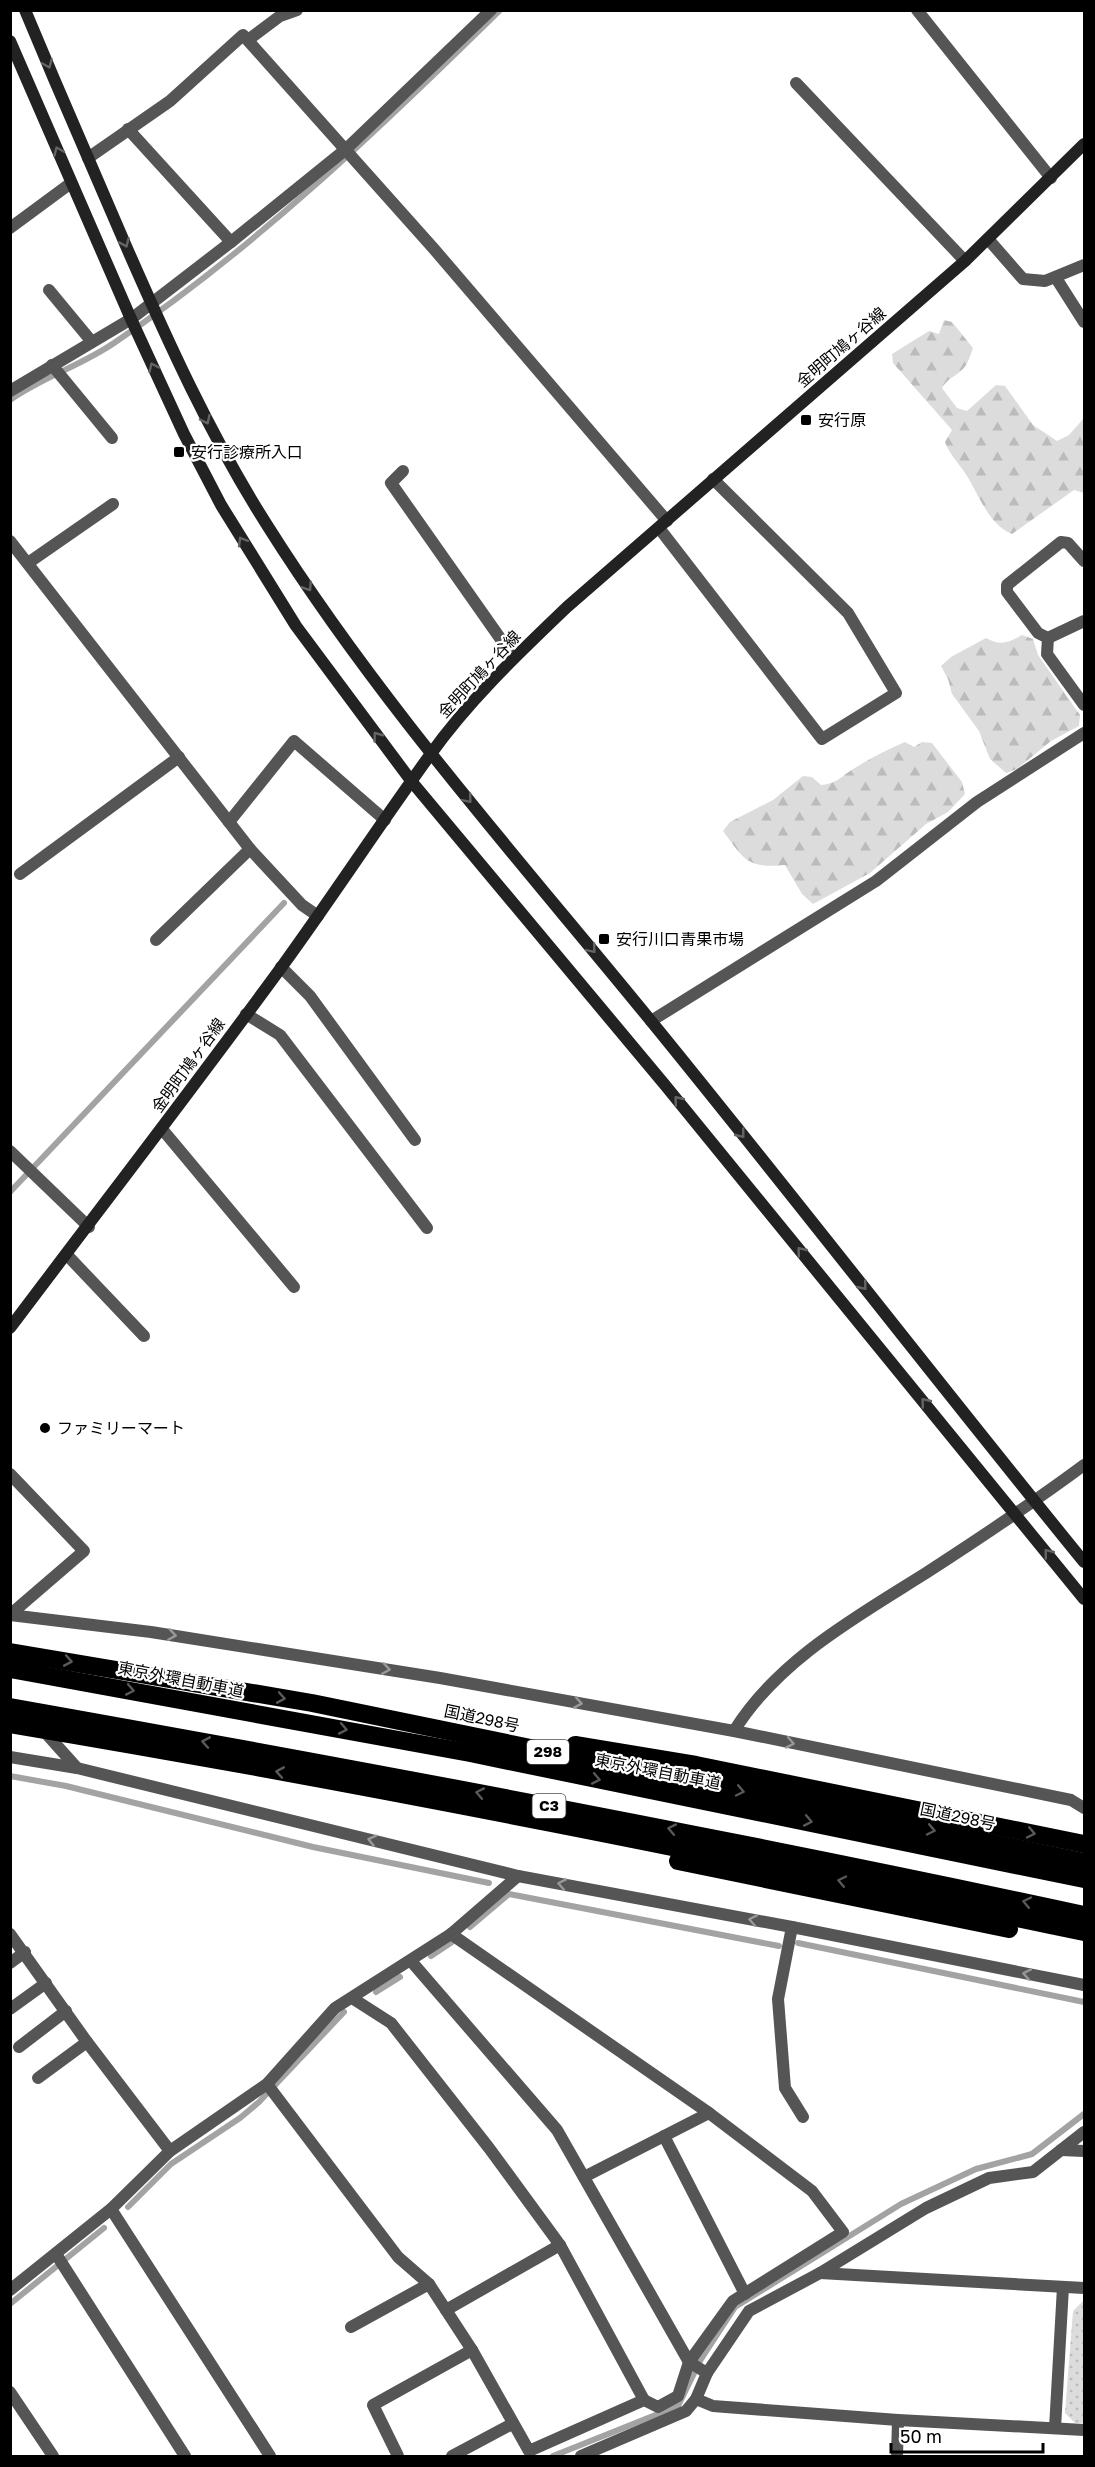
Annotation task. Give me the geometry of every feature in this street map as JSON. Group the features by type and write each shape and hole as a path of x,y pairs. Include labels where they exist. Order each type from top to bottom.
{"highway":[{"name":"国道298号","path":"10,1652 312,1703 1084,1862"},
{"name":"東京外環自動車道","path":"10,1669 470,1753 1084,1879"},
{"path":"312,1703 696,1765 1084,1844"},
{"name":"C3","path":"10,1707 312,1761 653,1826 1084,1915"},
{"path":"10,1724 319,1779 823,1877 1084,1932"},
{"path":"319,1779 702,1866 1084,1944"}],"street":[{"path":"25,10 151,303 211,430 267,525 373,681 430,754 651,1022 1084,1562"},
{"path":"248,40 280,16 297,10"},
{"path":"10,391 131,319 231,242 345,150 490,10"},
{"path":"916,10 1051,178"},
{"path":"88,158 170,101 243,35 434,249 663,524 822,739 896,693 848,613 713,479"},
{"path":"10,41 131,319 184,434 221,505 262,573 334,680 412,782 665,1085 1084,1599"},
{"path":"796,82 965,261"},
{"path":"128,129 231,242"},
{"name":"金明町鳩ヶ谷線","path":"10,1328 89,1227 281,967 430,754 514,658 567,607 965,261 1084,144"},
{"path":"10,228 71,183"},
{"path":"988,239 1023,279 1045,281 1084,265"},
{"path":"1056,278 1084,322"},
{"path":"49,290 92,342"},
{"path":"52,365 112,438"},
{"path":"403,471 391,483 514,658"},
{"path":"28,563 113,504"},
{"path":"10,541 250,849 302,905 318,916"},
{"path":"1048,638 1038,633 1007,592 1007,585 1061,542 1068,543 1084,561"},
{"path":"1048,638 1084,621"},
{"path":"1048,638 1047,654 1084,705"},
{"path":"651,1022 876,881 977,802 1084,733"},
{"path":"229,822 294,741 386,820"},
{"path":"20,874 179,757"},
{"path":"156,940 250,849"},
{"path":"281,967 310,996 415,1140"},
{"path":"246,1014 280,1035 427,1228"},
{"path":"162,1129 294,1287"},
{"path":"10,1151 89,1227"},
{"path":"67,1255 144,1336"},
{"path":"734,1731 748,1709 783,1672 836,1630 1017,1514 1084,1465"},
{"path":"10,1474 84,1551 11,1614"},
{"path":"11,1614 151,1632 429,1676 734,1731 1071,1800 1084,1808"},
{"path":"42,1730 77,1768"},
{"path":"10,1757 77,1768 518,1876 1084,1985"},
{"path":"10,2290 111,2209 170,2151 267,2084 335,2007 451,1935 518,1876"},
{"path":"792,1927 778,1999 786,2088 803,2117"},
{"path":"10,1934 87,2042 170,2151"},
{"path":"352,1998 391,2023 489,2148 560,2245 644,2400 658,2407 678,2396 689,2362 733,2301 843,2232 812,2191 710,2113 451,1935"},
{"path":"10,1963 25,1952"},
{"path":"411,1961 557,2130 689,2362 707,2373"},
{"path":"10,2010 46,1983"},
{"path":"19,2047 66,2011"},
{"path":"38,2078 87,2042"},
{"path":"267,2084 398,2257 429,2284 472,2350 529,2451 644,2400"},
{"path":"584,2177 710,2113"},
{"path":"581,2457 686,2411 696,2399 707,2373 749,2311 820,2273 926,2208 989,2178 1033,2172 1084,2132"},
{"path":"664,2136 745,2294"},
{"path":"1061,2150 1084,2151"},
{"path":"111,2209 270,2457"},
{"path":"446,2310 560,2245"},
{"path":"56,2254 185,2457"},
{"path":"820,2273 1084,2289"},
{"path":"351,2327 429,2284"},
{"path":"1055,2428 1063,2287"},
{"path":"398,2457 373,2405 472,2350"},
{"path":"10,2392 53,2457"},
{"path":"696,2399 713,2406 898,2420 1084,2430"},
{"path":"897,2457 898,2420"},
{"path":"452,2457 512,2424"}],"green space":[{"path":"944,320 952,322 973,348 963,369 948,380 942,388 957,408 967,411 996,385 1005,386 1033,425 1057,441 1069,435 1084,418 1084,493 1074,490 1012,534 1003,529 989,515 949,450 945,442 952,430 893,363 892,354 929,331 939,334"},
{"path":"1022,635 1033,639 1038,655 1080,715 1079,726 1051,741 1017,769 1006,773 990,759 979,731 952,694 941,666 951,657 986,638 1004,642"},
{"path":"905,742 914,747 922,742 932,743 962,782 965,794 948,812 926,824 870,873 813,904 802,894 785,865 762,865 748,860 736,849 723,831 730,822 773,800 803,776 812,777 821,785 829,784 870,759"},
{"path":"1084,2300 1084,2423 1075,2423 1065,2413 1073,2311"}],"waterway":[{"path":"10,400 114,343 166,307 216,268 314,186 409,99 500,10"},
{"path":"10,1192 284,903"},
{"path":"10,1776 66,1786 313,1847 489,1883"},
{"path":"470,1927 509,1894 779,1946"},
{"path":"431,1956 452,1942"},
{"path":"798,1943 1084,2002"},
{"path":"376,1992 400,1977"},
{"path":"128,2207 171,2164 240,2118 259,2102 344,2012"},
{"path":"553,2456 678,2406 701,2359 735,2307 901,2204 976,2169 1032,2154 1084,2114"},
{"path":"10,2304 104,2228"}],"place":[{"name":"安行原","path":"806,420"},
{"name":"安行診療所入口","path":"179,452"},
{"name":"安行川口青果市場","path":"604,939"},
{"name":"ファミリーマート","path":"45,1428"}]}
